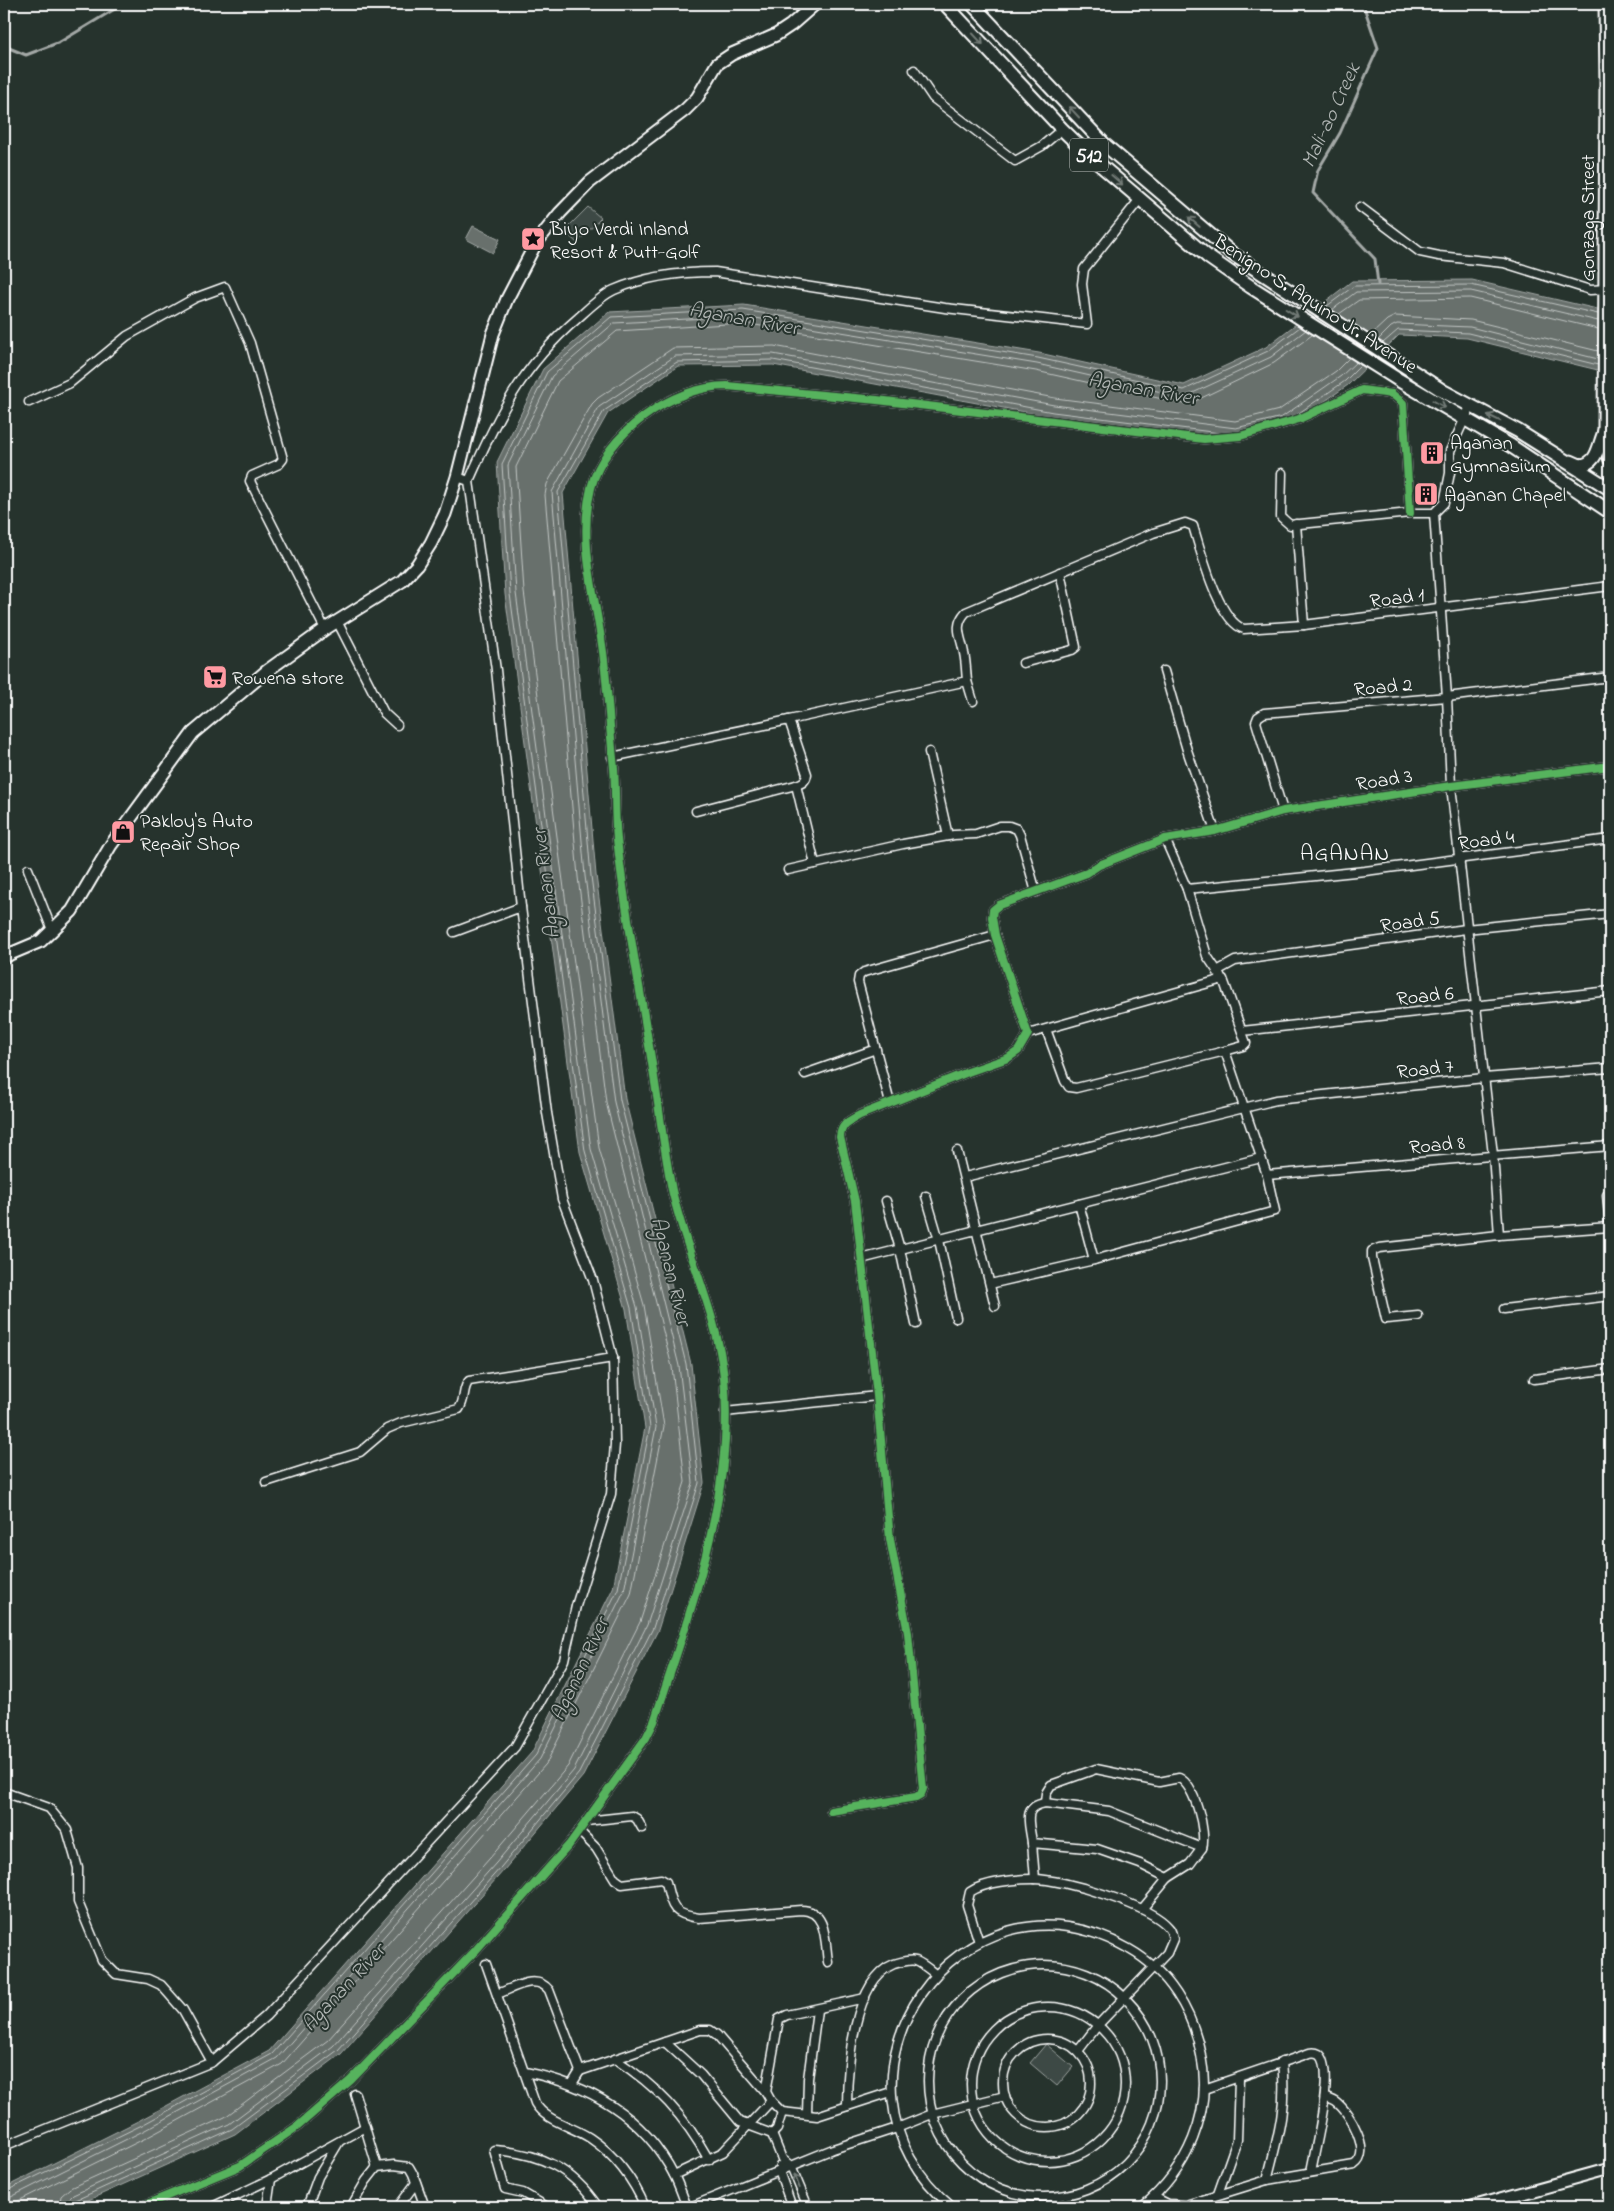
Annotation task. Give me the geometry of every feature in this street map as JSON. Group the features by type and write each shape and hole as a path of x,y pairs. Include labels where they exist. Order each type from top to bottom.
{"main road":[{"name":"Benigno S. Aquino Jr. Avenue","path":"945,4 1062,129 1208,257 1251,287 1397,380 1467,413 1518,431 1610,489"},
{"name":"Benigno S. Aquino Jr. Avenue","path":"972,4 1105,145 1234,255 1406,366 1467,413 1610,512"},
{"path":"1604,432 1610,459"}],"street":[{"path":"4,958 41,941 72,911 111,844 193,733 268,670 402,581 417,565 431,543 445,514 458,477 493,334 507,299 536,243 560,213 590,182 685,110 697,98 718,64 732,54 776,35 791,25 815,4"},
{"name":"Gonzaga Street","path":"1550,452 1577,464 1584,465 1591,461 1596,456 1604,432 1607,410 1604,390 1607,290 1605,4"},
{"path":"914,70 933,98 1015,161 1042,146 1062,129"},
{"path":"4,2146 212,2062 266,2016 515,1747 564,1660 576,1606 610,1494 615,1444 614,1358 592,1280 562,1199 547,1113 521,907 496,670 469,481 489,435 512,394 532,364 563,331 597,301 613,291 646,279 677,273 715,272 945,308 1087,324 1082,284 1084,270 1140,199"},
{"path":"1360,207 1420,252 1504,263 1590,290 1607,290"},
{"path":"29,402 70,383 127,336 195,298 225,287 250,343 283,459 279,464 252,476 250,481 326,630"},
{"path":"140,2207 159,2204 240,2166 298,2126 351,2080 475,1951 579,1831 646,1738 654,1722 710,1538 721,1486 725,1412 724,1377 703,1287 672,1190 617,845 604,656 587,557 587,519 591,489 599,466 614,444 633,425 657,408 709,386 859,398 1204,439 1240,436 1299,419 1362,390 1392,394 1403,403 1410,513"},
{"path":"1282,473 1281,517 1290,525 1410,513 1434,513 1444,503 1450,473 1450,451 1467,413"},
{"path":"1546,469 1544,454 1550,452"},
{"path":"458,477 469,481"},
{"path":"1434,513 1447,697 1451,786 1493,1155 1499,1235"},
{"name":"Road 1","path":"1060,572 1152,533 1189,524 1193,526 1212,585 1225,611 1237,627 1244,629 1304,625 1610,586"},
{"path":"1296,524 1304,625"},
{"path":"973,701 967,681 964,664 965,656 957,629 959,619 966,612 1060,572 1076,647 1072,650 1023,663"},
{"path":"338,623 384,713 397,725"},
{"path":"1164,671 1187,750 1215,831"},
{"name":"Road 2","path":"1283,811 1256,722 1258,717 1264,713 1447,697 1610,677"},
{"path":"612,757 967,681"},
{"path":"696,811 802,783 806,779 807,774 790,720"},
{"path":"929,752 948,836"},
{"name":"Road 3","path":"994,935 993,910 999,905 1087,872 1165,838 1215,831 1283,811 1451,786 1610,766"},
{"path":"796,785 815,864"},
{"path":"788,870 948,836 976,834 1000,826 1009,826 1017,829 1020,835 1036,892"},
{"path":"1046,1029 1065,1082 1069,1087 1076,1088 1225,1051 1246,1044 1223,979 1207,956 1186,889 1165,838"},
{"name":"Road 4","path":"1186,889 1460,859 1610,839"},
{"path":"28,869 52,930"},
{"path":"454,932 521,907"},
{"name":"Road 5","path":"1217,971 1235,961 1466,930 1610,914"},
{"path":"890,1103 858,982 859,976 864,972 994,935 1028,1034"},
{"path":"831,1811 916,1797 921,1794 923,1789 908,1633 890,1539 877,1396 855,1201 840,1137 841,1130 845,1124 860,1115 1008,1058 1018,1051 1028,1034 1223,979"},
{"name":"Road 6","path":"1242,1031 1610,991"},
{"path":"805,1074 876,1049"},
{"path":"990,1284 1094,1260 1275,1211 1261,1158 1225,1051"},
{"name":"Road 7","path":"965,1177 1276,1100 1484,1078 1610,1068"},
{"name":"Road 8","path":"1266,1175 1610,1146"},
{"path":"957,1151 965,1177 995,1306"},
{"path":"861,1259 1261,1158"},
{"path":"1418,1316 1386,1319 1372,1251 1379,1248 1499,1235 1610,1227 1607,1195"},
{"path":"926,1196 939,1240 956,1318"},
{"path":"886,1201 900,1249 916,1324"},
{"path":"1079,1204 1094,1260"},
{"path":"1504,1309 1610,1296"},
{"path":"266,1482 360,1452 387,1429 401,1423 459,1409 464,1402 466,1384 469,1381 614,1358"},
{"path":"1534,1379 1610,1369"},
{"path":"725,1412 877,1396"},
{"path":"1045,1803 1046,1793 1052,1785 1096,1769 1159,1782 1179,1778 1189,1787 1200,1816 1204,1840 1202,1848 1190,1864 1168,1878 1143,1908"},
{"path":"4,1792 49,1808 66,1830 78,1868 78,1902 102,1960 116,1974 148,1979 161,1985 183,2010 212,2062"},
{"path":"1035,1879 1029,1814 1030,1808 1045,1803 1109,1811 1202,1848"},
{"path":"586,1821 632,1816 637,1819 642,1828"},
{"path":"579,1831 596,1848 615,1879 622,1884 661,1879 666,1882 671,1906 676,1912 684,1916 699,1918 801,1910 816,1913 821,1922 828,1962"},
{"path":"1032,1842 1097,1849 1140,1864 1168,1878"},
{"path":"980,1942 968,1905 970,1892 1003,1882 1035,1879 1075,1886 1143,1908 1170,1929 1173,1939 1166,1953 1098,2025 1078,2052"},
{"path":"952,2207 925,2182 914,2165 897,2128 891,2092 892,2066 900,2033 906,2017 919,1994 936,1974 954,1958 980,1942 1014,1930 1035,1927 1077,1929 1117,1942 1155,1966 1181,2000 1191,2020 1203,2063 1204,2089 1198,2125 1192,2144 1172,2178 1142,2207"},
{"path":"847,2106 850,2047 865,1998 885,1968 910,1960 918,1962 936,1974"},
{"path":"486,1964 540,2112 590,2138 608,2152 639,2192 645,2207"},
{"path":"1044,1965 1066,1967 1086,1973 1106,1982 1125,1997 1144,2022 1157,2053 1160,2070 1158,2104 1150,2129 1137,2151 1125,2164 1098,2184 1074,2194 1048,2198 1031,2197 998,2189 983,2181 956,2159 938,2130 932,2114 928,2093 928,2072 934,2044 951,2012 965,1996 982,1983 1002,1973 1023,1967 1044,1965"},
{"path":"498,1994 538,1980 544,1984 549,1990 580,2071"},
{"path":"766,2092 779,2019 787,2015 817,2010 865,1998"},
{"path":"1045,2006 1082,2014 1098,2025 1116,2048 1122,2061 1125,2090 1122,2104 1113,2124 1099,2141 1087,2150 1074,2156 1053,2161 1031,2160 1017,2155 993,2139 984,2128 973,2105 970,2082 973,2063 980,2045 992,2030 1008,2018 1026,2010 1045,2006"},
{"path":"807,2114 808,2079 817,2010"},
{"path":"572,2084 580,2071 700,2030 710,2030 718,2035 782,2112 817,2116 891,2092"},
{"path":"1037,2040 1054,2040 1070,2045 1078,2052 1090,2070 1091,2086 1087,2102 1073,2119 1053,2127 1031,2124 1014,2112 1005,2096 1003,2081 1005,2070 1014,2055 1026,2044 1037,2040"},
{"path":"665,2042 701,2075 740,2122 772,2134"},
{"path":"1204,2089 1239,2079 1310,2053 1319,2054 1324,2063 1325,2097 1311,2172"},
{"path":"614,2059 638,2074 660,2092 679,2112 696,2135 709,2160"},
{"path":"1267,2180 1284,2108 1285,2086 1282,2062"},
{"path":"525,2072 572,2084 598,2096 621,2112 642,2130 660,2152 674,2175 689,2207 833,2149 897,2128 932,2114 1005,2096"},
{"path":"1218,2194 1237,2140 1239,2079"},
{"path":"355,2094 377,2167"},
{"path":"1154,2197 1168,2204 1186,2205 1267,2180 1354,2166 1360,2158 1361,2148 1358,2131 1337,2102 1325,2097"},
{"path":"674,2175 709,2160 729,2146 771,2101"},
{"path":"772,2134 778,2129 782,2112"},
{"path":"212,2207 271,2179 365,2127"},
{"path":"772,2134 782,2159 792,2166 808,2207"},
{"path":"307,2207 318,2177 341,2141"},
{"path":"547,2207 523,2193 505,2189 494,2150 537,2157 556,2166 574,2178 598,2207"},
{"path":"782,2159 779,2171 792,2207"},
{"path":"351,2207 366,2180 377,2167 394,2165 409,2167 424,2207"},
{"path":"1472,2207 1610,2169"},
{"path":"268,2207 271,2179"},
{"path":"398,2207 416,2183"}],"shaded area":[{"path":"588,207 601,218 577,243 564,231"},
{"path":"1046,2044 1073,2067 1057,2086 1030,2063"}],"water":[{"path":"473,226 500,239 493,253 466,239"},
{"name":"Aganan River","path":"1472,280 1610,312 1610,373 1467,338 1399,335 1348,385 1286,428 1237,440 1052,417 773,365 678,366 608,413 563,493 596,875 625,1099 691,1364 704,1483 658,1630 583,1776 504,1870 341,2054 235,2134 73,2207 4,2207 4,2188 140,2120 269,2051 532,1752 613,1588 645,1428 626,1309 580,1152 505,594 497,462 543,369 609,312 744,305 1039,353 1184,385 1266,347 1352,281"}],"waterway":[{"name":"Mali-ao Creek","path":"4,40 9,48 26,55 60,42 123,4"},
{"name":"Mali-ao Creek","path":"1363,4 1378,48 1340,133 1318,170 1313,193 1375,259 1378,284"}],"cycle path":[{"path":"140,2207 240,2166 298,2126 351,2080 475,1951 569,1845 646,1738 654,1722 695,1596 707,1552 723,1464 726,1420 724,1377 715,1329 672,1190 621,871 605,674 587,553 586,531 591,488 599,468 610,449 626,432 663,404 685,394 706,388 727,386 877,400 1204,439 1240,436 1299,419 1362,390 1392,394 1403,403 1410,513"},
{"path":"831,1811 916,1797 921,1794 923,1789 908,1633 890,1539 877,1396 855,1201 840,1137 846,1123 860,1115 1008,1058 1018,1051 1028,1034 995,935 992,917 993,910 999,905 1087,873 1099,865 1165,839 1215,831 1283,811 1451,786 1610,766"}],"place":[{"name":"Biyo Verdi Inland Resort & Putt-Golf","path":"533,239"},
{"name":"Aganan Gymnasium","path":"1432,453"},
{"name":"Aganan Chapel","path":"1426,494"},
{"name":"Rowena store","path":"215,677"},
{"name":"Pakloy's Auto Repair Shop","path":"123,832"}],"district":[{"name":"AGANAN","path":"1345,852"}]}
